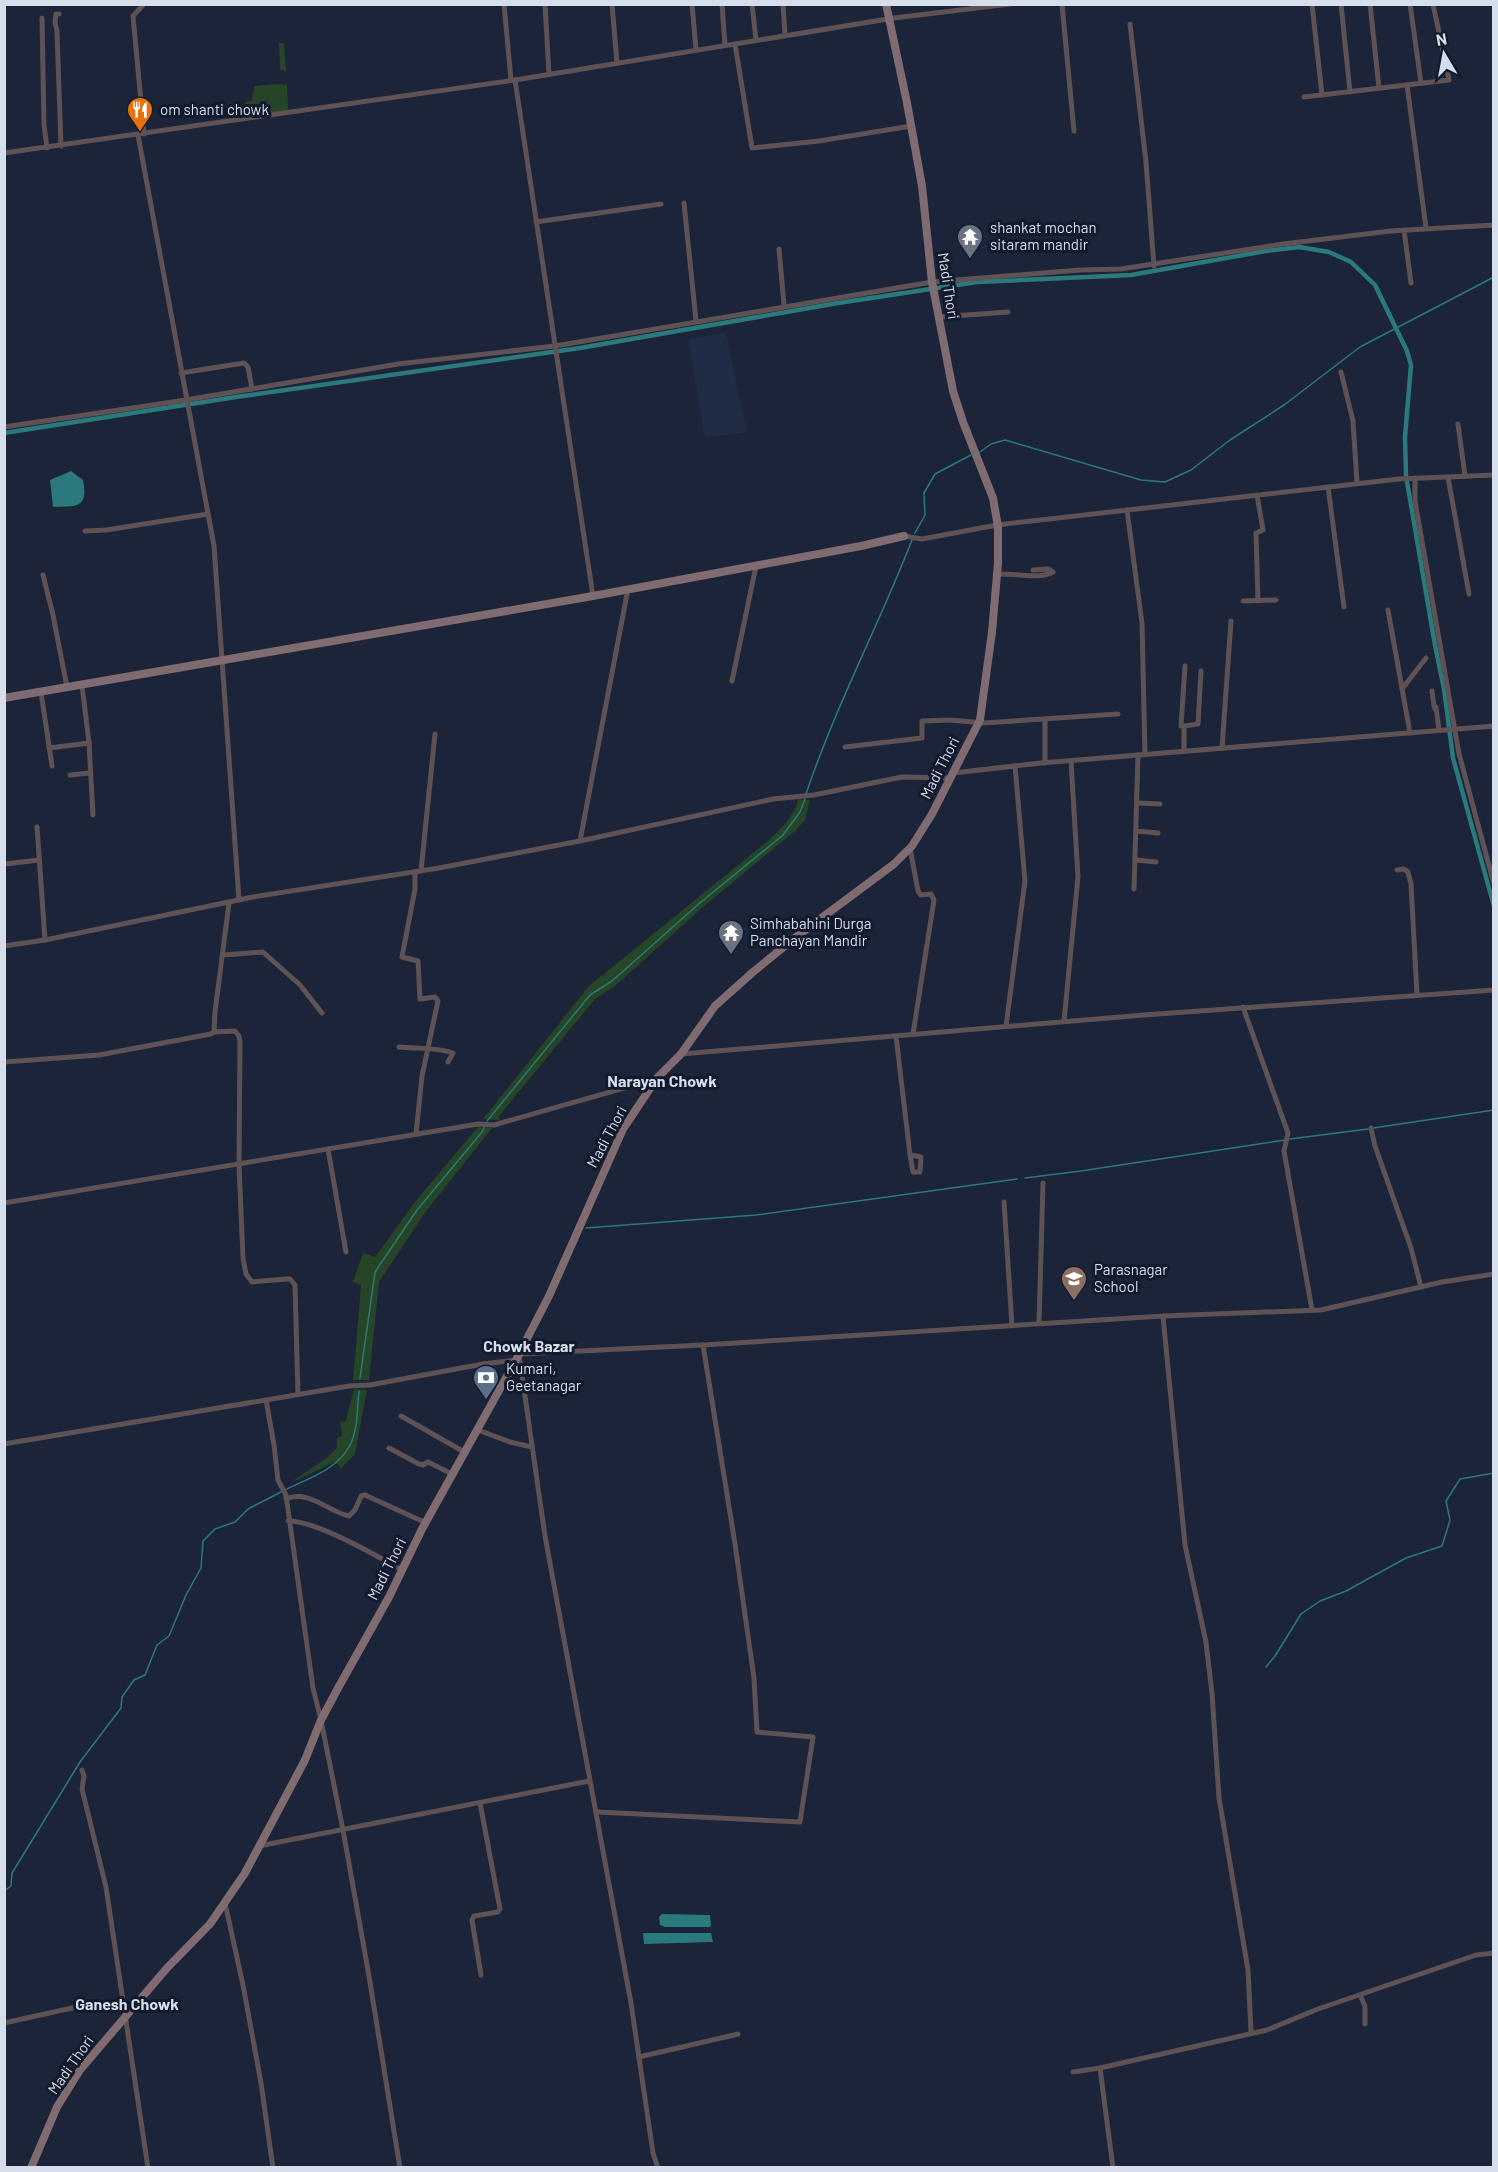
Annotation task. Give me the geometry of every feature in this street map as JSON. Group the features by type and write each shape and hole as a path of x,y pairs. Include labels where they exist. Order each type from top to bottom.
{"main road":[{"name":"Madi Thori","path":"32,2168 57,2108 80,2070 125,2016 210,1923 245,1873 305,1760 321,1720 518,1357 549,1296 624,1129 657,1078 681,1054 715,1006 753,972 894,864 910,848 932,814 978,724 984,701 997,574 998,525 993,498 953,391 934,295 922,186 886,4"},
{"path":"4,698 593,596 904,536"}],"street":[{"path":"144,4 133,16 141,134 181,373 214,546 239,900"},
{"path":"504,4 513,80 537,222 593,596"},
{"path":"545,4 549,74"},
{"path":"612,4 617,63"},
{"path":"692,4 696,50"},
{"path":"722,4 725,45"},
{"path":"752,4 756,40"},
{"path":"783,4 785,35"},
{"path":"4,153 513,80 888,19 1010,4"},
{"path":"1062,4 1074,131"},
{"path":"1312,4 1322,95"},
{"path":"1341,4 1350,92"},
{"path":"1370,4 1379,88"},
{"path":"1410,4 1421,83"},
{"path":"1304,97 1449,80 1433,4"},
{"path":"59,14 56,14 55,22 61,146"},
{"path":"42,18 44,126 47,148"},
{"path":"1130,24 1146,162 1154,266"},
{"path":"735,44 752,148 819,141 911,126"},
{"path":"1407,85 1426,228"},
{"path":"684,203 696,321"},
{"path":"537,222 661,204"},
{"path":"4,427 186,400 398,364 555,346 784,305 933,284 1080,270 1154,266 1283,244 1426,228 1494,225"},
{"path":"1404,230 1411,283"},
{"path":"779,249 784,305"},
{"path":"939,317 1008,312"},
{"path":"181,373 244,363 248,367 252,389"},
{"path":"1341,372 1353,421 1357,483"},
{"path":"1458,424 1465,476"},
{"path":"904,536 922,539 998,525 1357,483 1494,475"},
{"path":"1448,477 1469,594"},
{"path":"1414,478 1415,501 1454,729 1464,776 1494,884"},
{"path":"1328,487 1344,607"},
{"path":"1257,495 1263,530 1256,533 1258,601"},
{"path":"1127,510 1142,623 1145,755"},
{"path":"85,531 106,530 208,514"},
{"path":"732,681 756,566"},
{"path":"997,574 1038,576 1053,572 1048,569 1033,570"},
{"path":"43,575 67,687"},
{"path":"580,841 628,589"},
{"path":"1244,601 1276,600"},
{"path":"1388,610 1410,733"},
{"path":"1222,748 1231,621"},
{"path":"1402,689 1426,658"},
{"path":"1184,752 1184,726 1181,726 1185,666"},
{"path":"1184,726 1198,724 1201,671"},
{"path":"82,685 89,743 93,815"},
{"path":"1432,691 1439,730"},
{"path":"41,692 52,766"},
{"path":"845,747 922,738 922,722 959,720 978,724 1118,714"},
{"path":"1045,720 1045,763"},
{"path":"4,946 45,940 239,900 418,871 580,841 773,799 814,795 902,777 951,776 1045,763 1494,726"},
{"path":"416,1134 422,1076 438,1001 435,997 420,999 418,961 404,959 402,955 431,791 435,734"},
{"path":"49,748 89,743"},
{"path":"1134,889 1138,755"},
{"path":"1064,1021 1078,877 1071,761"},
{"path":"1006,1026 1025,881 1015,766"},
{"path":"70,775 90,773"},
{"path":"1137,802 1160,804"},
{"path":"37,827 45,940"},
{"path":"1136,831 1158,833"},
{"path":"910,848 918,891 921,895 931,894 934,900 912,1034"},
{"path":"4,864 39,860"},
{"path":"1136,860 1156,862"},
{"path":"1397,870 1404,869 1408,872 1411,884 1417,995"},
{"path":"214,1032 229,903"},
{"path":"223,956 263,952 300,985 322,1013"},
{"path":"681,1054 1064,1021 1494,990"},
{"path":"1243,1007 1288,1133 1284,1151 1312,1310"},
{"path":"4,1062 99,1055 214,1032 235,1031 239,1036 239,1165 246,1274 252,1282 286,1278 295,1285 298,1394"},
{"path":"897,1036 910,1155"},
{"path":"399,1047 429,1048 453,1053 448,1062"},
{"path":"4,1203 478,1124 494,1125 657,1078"},
{"path":"1371,1128 1375,1146 1411,1248 1421,1287"},
{"path":"328,1149 346,1252"},
{"path":"1039,1323 1043,1183"},
{"path":"1004,1202 1012,1325"},
{"path":"4,1444 298,1394 370,1385 518,1357 1039,1323 1321,1310 1421,1287 1494,1274"},
{"path":"1163,1316 1184,1536 1206,1642 1219,1798 1248,1970 1251,2032"},
{"path":"597,1812 800,1822 813,1737 757,1731 754,1678 703,1345"},
{"path":"518,1357 545,1538 632,2003 653,2153 658,2168"},
{"path":"266,1400 280,1488 286,1497 313,1688 343,1830 400,2168"},
{"path":"401,1416 466,1453"},
{"path":"478,1430 510,1442 532,1447"},
{"path":"389,1448 419,1464 423,1465 428,1462 454,1475"},
{"path":"286,1497 307,1497 349,1516 355,1510 361,1496 365,1495 426,1523"},
{"path":"288,1521 304,1523 344,1539 402,1570"},
{"path":"82,1770 84,1776 82,1789 106,1887 148,2168"},
{"path":"259,1845 589,1781"},
{"path":"480,1803 500,1909 498,1912 474,1916 472,1920 481,1975"},
{"path":"225,1903 243,1985 273,2168"},
{"path":"1073,2072 1100,2068 1267,2030 1476,1955 1494,1953"},
{"path":"1360,1995 1365,2006 1365,2024"},
{"path":"4,2023 72,2008 122,2002"},
{"path":"639,2057 738,2034"},
{"path":"1100,2068 1113,2168"}],"shaded area":[{"path":"279,43 284,43 286,72 280,69"},
{"path":"287,85 288,112 246,118 245,102 252,101 254,86"},
{"path":"726,333 747,432 705,438 688,339"},
{"path":"71,471 83,480 82,501 74,506 53,507 50,480"},
{"path":"798,799 810,800 805,820 795,831 703,907 615,986 595,999 499,1116 500,1120 483,1119 589,986 769,840 783,826"},
{"path":"478,1127 492,1128 424,1214 379,1282 369,1380 353,1380 361,1285 353,1282 363,1253 375,1257 415,1202"},
{"path":"354,1389 367,1390 355,1454 341,1468 335,1462 290,1483 328,1457 337,1447 337,1438 342,1436 340,1422 346,1421"},
{"path":"662,1914 710,1915 711,1925 710,1927 665,1927 660,1925 659,1917"},
{"path":"643,1933 711,1933 713,1942 644,1944"}],"waterway":[{"path":"4,433 580,348 838,303 977,282 1131,275 1299,247 1329,252 1351,262 1375,285 1407,351 1411,365 1405,437 1406,476 1444,689 1453,758 1494,906"},
{"path":"980,452 991,444 1005,440 1141,480 1165,482 1191,470 1230,440 1284,405 1360,347 1494,277"},
{"path":"915,533 925,515 924,493 935,474 971,455"},
{"path":"806,794 830,730 912,540"},
{"path":"487,1121 590,995 612,981 701,902 783,835 800,812 805,799"},
{"path":"1373,1128 1494,1110"},
{"path":"360,1378 375,1272 417,1210 485,1126"},
{"path":"1290,1139 1368,1129"},
{"path":"1025,1178 1285,1140"},
{"path":"586,1228 756,1215 1017,1179"},
{"path":"287,1489 321,1472 344,1455 354,1434 359,1391"},
{"path":"1266,1667 1301,1614 1320,1601 1346,1591 1406,1558 1442,1546 1450,1520 1446,1501 1460,1479 1494,1473"},
{"path":"4,1891 11,1886 12,1873 80,1762 121,1708 122,1697 134,1680 145,1675 157,1645 169,1636 186,1595 201,1568 203,1541 215,1529 235,1522 248,1509 283,1491"}],"place":[{"name":"om shanti chowk","path":"140,133"},
{"name":"shankat mochan sitaram mandir","path":"970,260"},
{"name":"Simhabahini Durga Panchayan Mandir","path":"731,956"},
{"name":"Parasnagar School","path":"1074,1302"},
{"name":"Kumari, Geetanagar","path":"486,1401"}],"district":[{"name":"Narayan Chowk","path":"662,1081"},
{"name":"Chowk Bazar","path":"529,1346"},
{"name":"Ganesh Chowk","path":"127,2004"}]}
